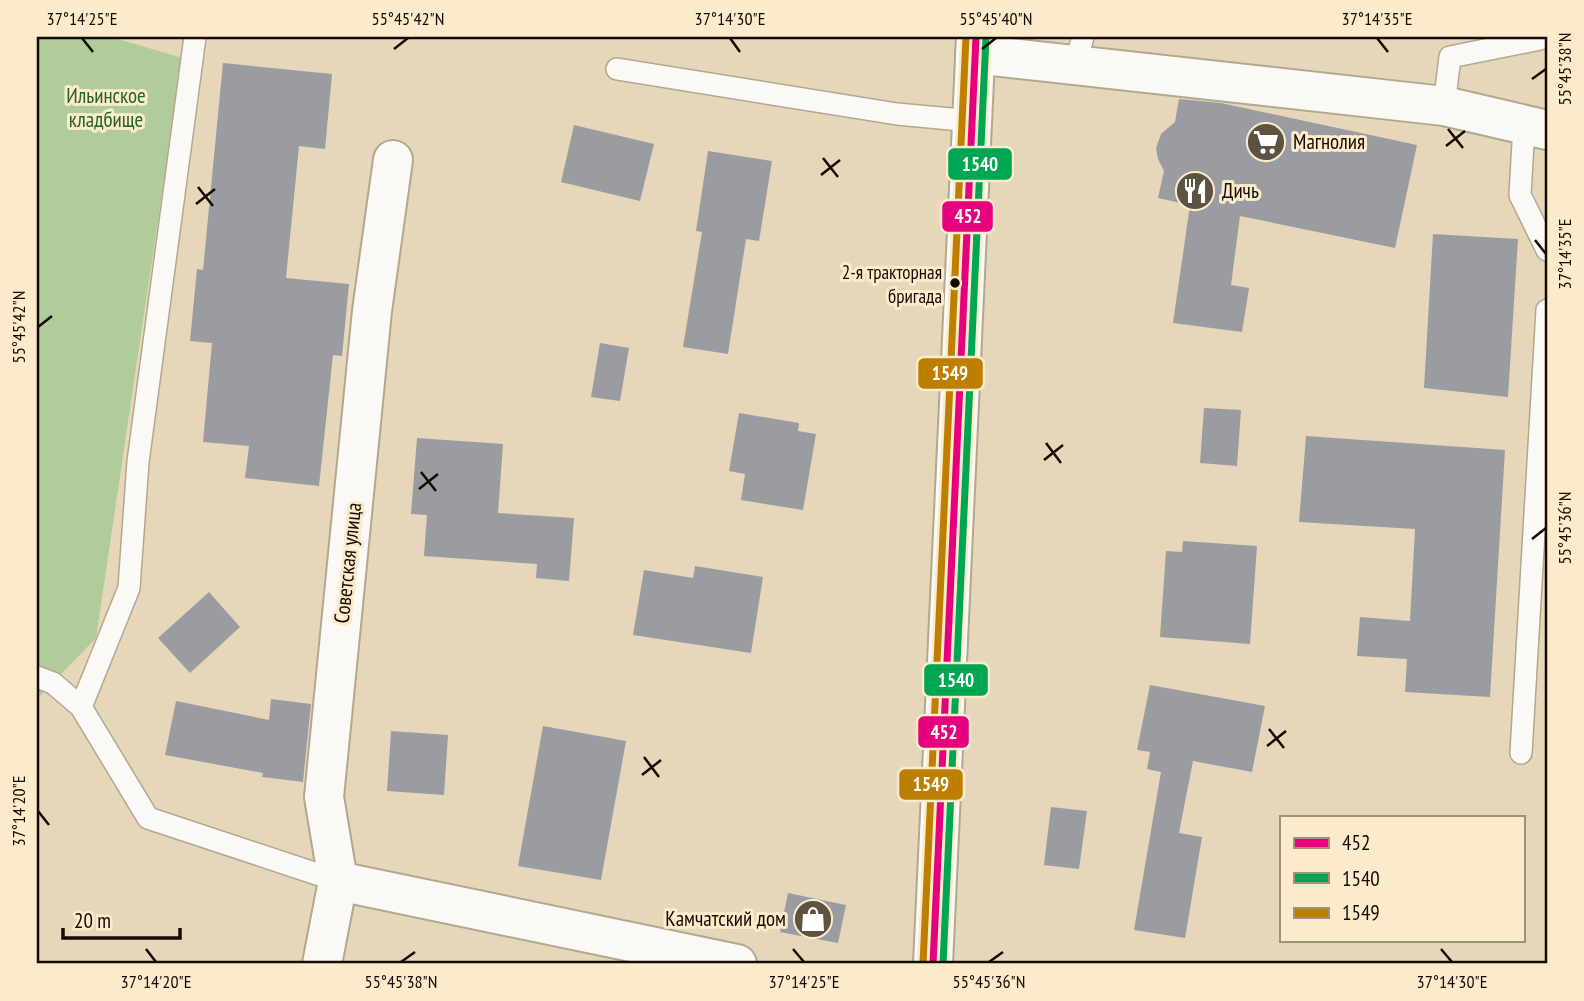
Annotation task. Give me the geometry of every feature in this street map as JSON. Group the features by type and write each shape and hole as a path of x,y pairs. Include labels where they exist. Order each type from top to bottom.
{"street":[{"path":"933,964 976,45 1079,51 1444,106 1536,128"},
{"name":"Советская улица","path":"322,964 338,881 324,797 372,311 393,160"},
{"path":"338,881 737,964"}],"lane":[{"path":"81,707 129,587 138,461 195,37"},
{"path":"1444,106 1450,57 1540,37"},
{"path":"617,69 897,114 972,121"},
{"path":"1536,128 1520,195 1547,250"},
{"path":"1521,753 1547,310"},
{"path":"37,677 53,683 81,707 148,818 338,881"}],"green space":[{"name":"Ильинское кладбище","path":"37,37 111,37 182,58 96,638 37,699"}],"building":[{"path":"223,63 332,74 325,149 299,146 286,278 349,284 342,356 333,355 319,486 245,478 249,446 203,442 212,343 190,341 197,269 203,270"},
{"path":"1179,99 1221,103 1417,145 1395,248 1240,216 1231,285 1249,288 1242,332 1173,323 1190,205 1158,198 1164,171 1156,148 1161,134 1175,122"},
{"path":"574,125 654,144 640,201 561,182"},
{"path":"708,151 772,161 759,241 746,239 728,354 683,347 702,232 696,231"},
{"path":"1433,234 1518,239 1508,397 1424,388"},
{"path":"600,343 629,348 620,401 591,397"},
{"path":"1204,408 1241,410 1237,466 1200,463"},
{"path":"739,413 799,423 798,431 816,434 803,510 741,500 745,474 729,471"},
{"path":"1306,436 1505,450 1490,697 1405,692 1407,659 1357,656 1360,617 1410,621 1415,529 1299,522"},
{"path":"417,438 503,444 498,513 574,518 569,581 536,578 537,564 424,556 427,515 411,514"},
{"path":"1183,541 1257,546 1250,644 1160,637 1166,551 1182,552"},
{"path":"695,566 763,577 751,653 633,635 644,570 693,578"},
{"path":"209,592 240,627 190,673 158,638"},
{"path":"1150,685 1265,706 1252,772 1193,761 1179,833 1202,837 1185,938 1134,930 1161,772 1147,769 1150,752 1137,750"},
{"path":"271,699 311,704 303,782 262,777 263,773 165,755 176,701 269,720"},
{"path":"543,726 626,741 601,880 518,866"},
{"path":"391,731 448,735 444,795 387,791"},
{"path":"1051,807 1087,811 1079,869 1044,865"},
{"name":"Камчатский дом","path":"788,893 846,905 838,943 780,932"}],"transit line":[{"name":"1549","path":"923,964 966,37"},
{"name":"452","path":"933,964 976,37"},
{"name":"1540","path":"943,964 986,37"}],"place":[{"name":"Магнолия","path":"1266,142"},
{"name":"Дичь","path":"1195,191"},
{"name":"2-я тракторная бригада","path":"955,283"},
{"name":"Камчатский дом","path":"813,919"}]}
